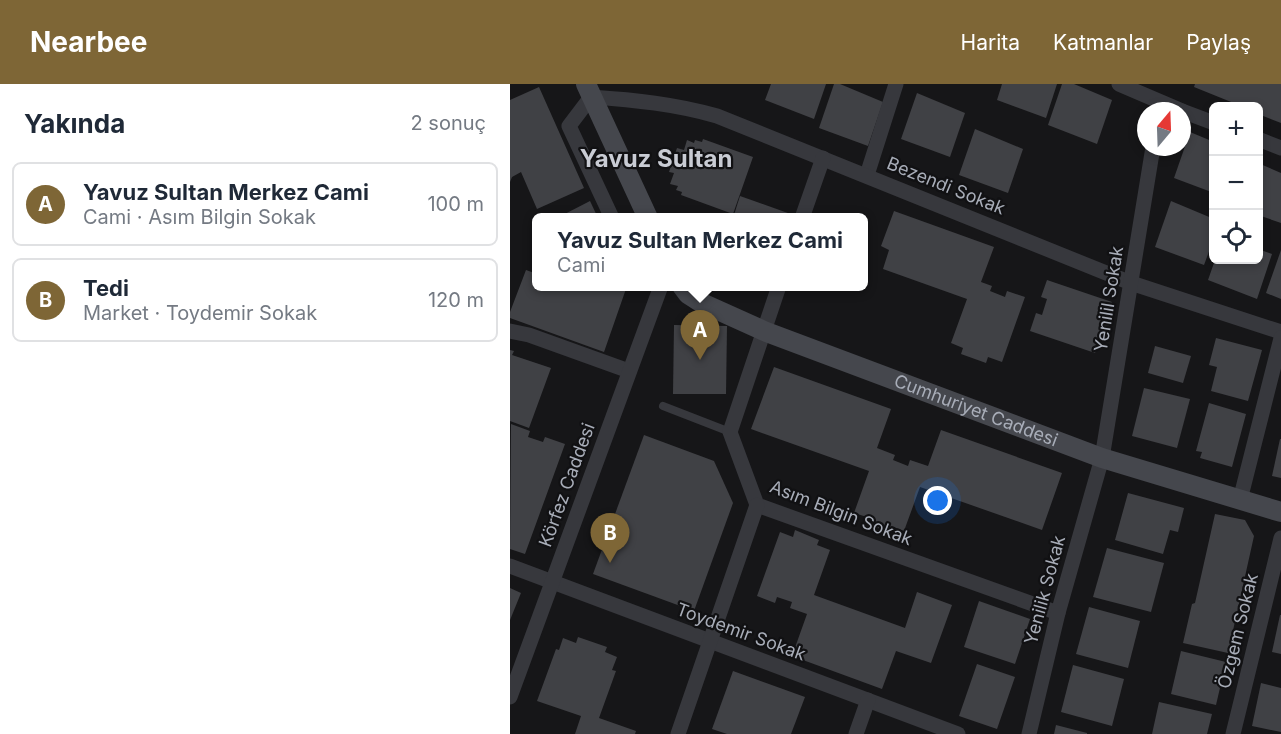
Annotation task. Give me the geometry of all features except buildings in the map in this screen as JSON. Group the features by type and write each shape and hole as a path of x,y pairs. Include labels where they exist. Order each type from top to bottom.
{"street":[{"path":"867,175 896,84"},
{"path":"1119,84 1150,102"},
{"path":"589,90 569,126 610,213"},
{"path":"589,90 646,213"},
{"name":"Bezendi Sokak","path":"589,90 717,116 1131,283 1281,332"},
{"path":"1191,114 1209,121"},
{"path":"1263,141 1281,148"},
{"name":"Yenilil Sokak","path":"1102,458 1152,156"},
{"path":"804,213 823,158"},
{"name":"Körfez Caddesi","path":"510,697 659,291"},
{"name":"Cumhuriyet Caddesi","path":"686,291 702,303 764,331 1102,458 1281,512"},
{"path":"730,432 777,291"},
{"path":"510,331 529,335 629,371"},
{"path":"1240,500 1281,338"},
{"name":"Asım Bilgin Sokak","path":"730,432 757,505 1058,613"},
{"name":"Yenilik Sokak","path":"1029,734 1058,613 1102,458"},
{"path":"678,734 757,505"},
{"name":"Özgem Sokak","path":"1233,734 1281,538"},
{"name":"Toydemir Sokak","path":"510,566 958,734"},
{"path":"856,734 868,700"}],"lane":[{"path":"663,406 730,432"}],"place":[{"name":"Yavuz Sultan Merkez Cami","path":"700,360"},
{"name":"Tedi","path":"610,563"}],"district":[{"name":"Yavuz Sultan","path":"656,159"}]}
